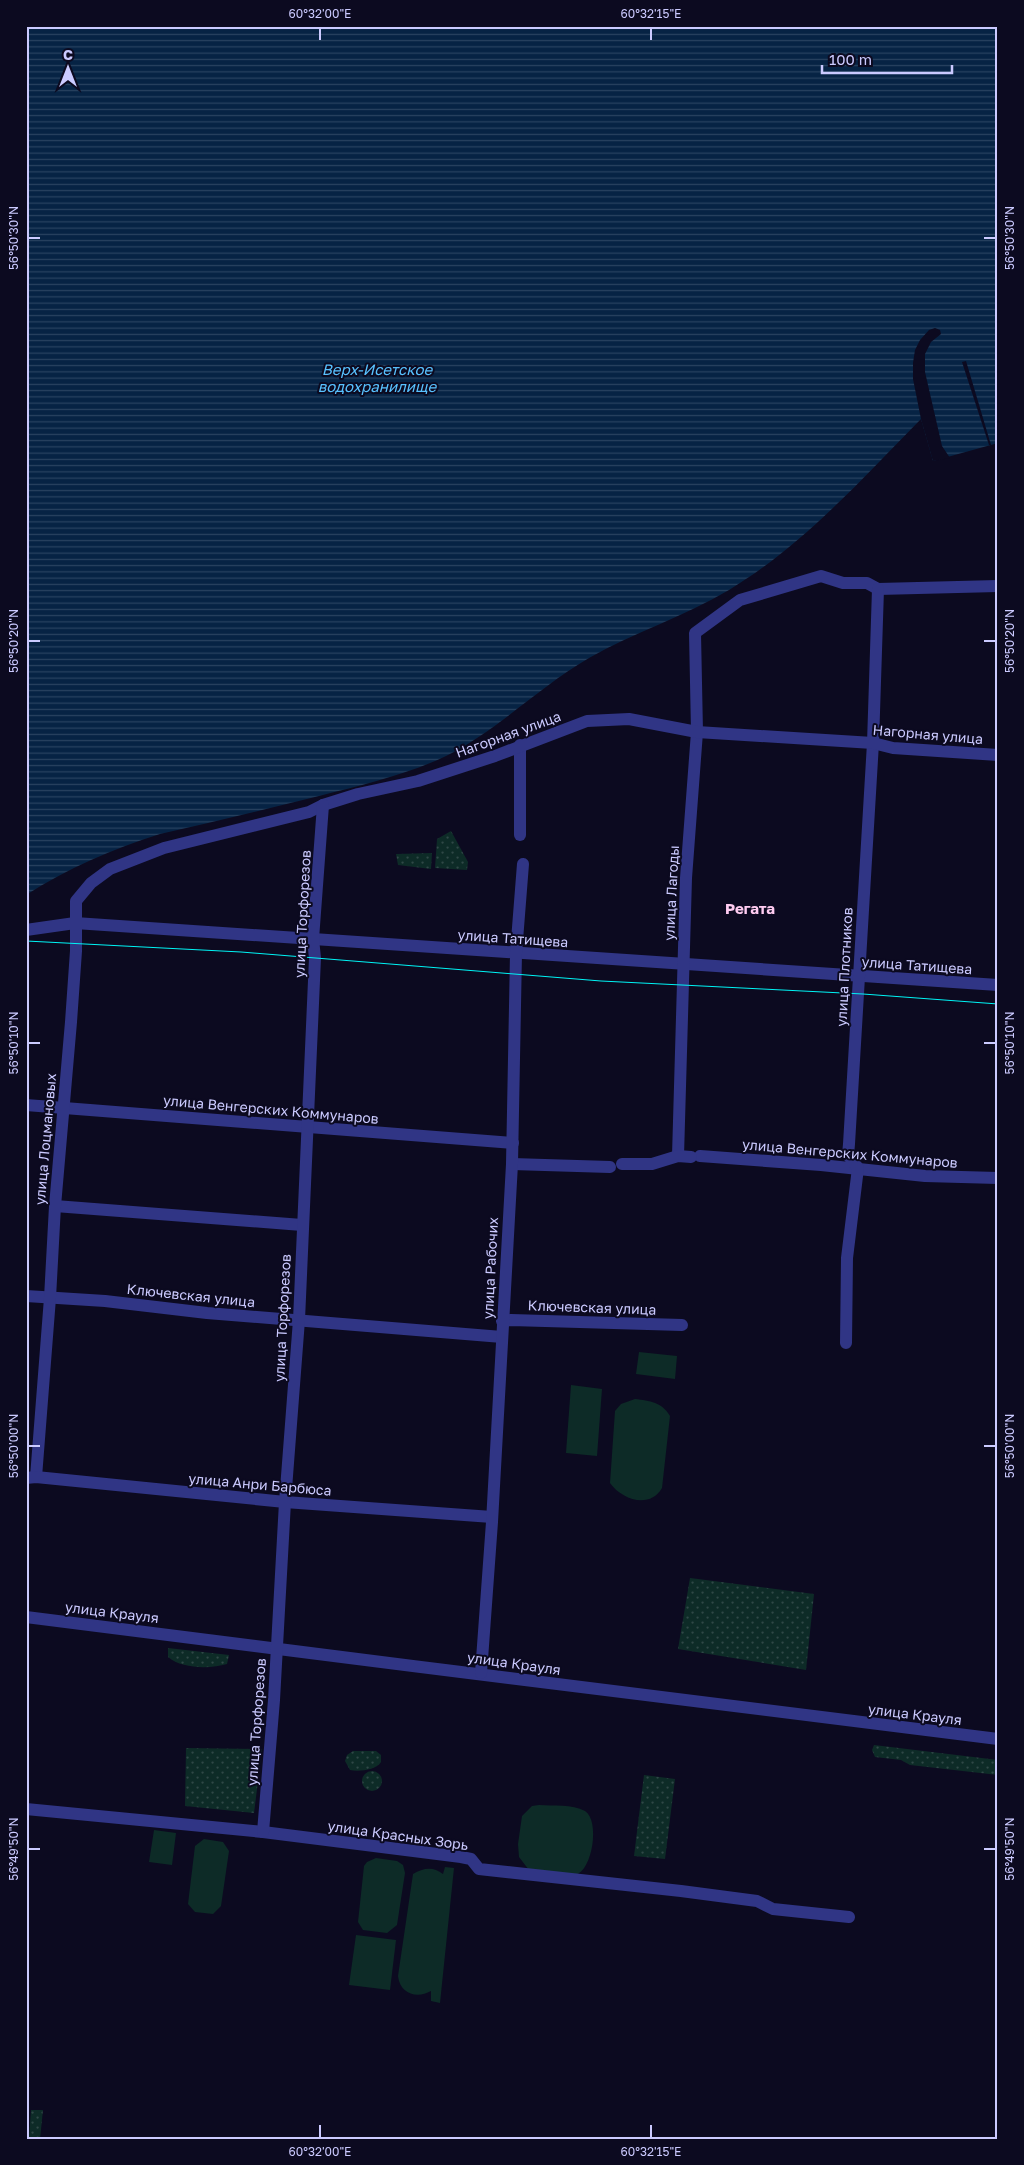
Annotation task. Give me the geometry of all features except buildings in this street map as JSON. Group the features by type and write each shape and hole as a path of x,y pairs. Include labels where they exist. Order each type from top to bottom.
{"street":[{"name":"улица Лагоды","path":"678,1156 682,964 697,732 695,633 740,600 821,576 843,584 867,584 878,588"},
{"path":"878,588 998,586"},
{"name":"улица Плотников","path":"858,1168 848,1155 873,743 878,588"},
{"name":"Нагорная улица","path":"75,923 76,902 90,883 110,869 164,848 309,812 323,805 358,794 418,781 495,756 586,721 629,719 697,732 873,743 893,748 998,755"},
{"path":"520,745 520,834"},
{"name":"улица Торфорезов","path":"263,1832 274,1700 285,1502 299,1320 315,958 313,939 323,805"},
{"name":"улица Рабочих","path":"480,1673 492,1518 512,1164 516,953 523,864"},
{"name":"улица Татищева","path":"26,930 75,923 998,985"},
{"name":"улица Лоцмановых","path":"31,1478 50,1298 54,1206 76,951 75,923"},
{"name":"улица Венгерских Коммунаров","path":"26,1105 512,1143"},
{"name":"улица Венгерских Коммунаров","path":"512,1164 652,1164 678,1156 696,1156 858,1168 925,1176 998,1178"},
{"path":"846,1343 847,1258 858,1168"},
{"path":"54,1206 302,1225"},
{"name":"Ключевская улица","path":"26,1296 105,1301 208,1313 502,1338"},
{"name":"Ключевская улица","path":"502,1322 511,1320 682,1324"},
{"name":"улица Анри Барбюса","path":"31,1478 285,1502 492,1518"},
{"name":"улица Крауля","path":"26,1617 480,1673 806,1717 998,1739"},
{"name":"улица Красных Зорь","path":"26,1809 263,1832 470,1859 479,1869 690,1892 757,1901 772,1909 849,1918"}],"green space":[{"path":"451,831 468,862 467,870 435,868 437,839"},
{"path":"432,853 431,869 398,865 396,854"},
{"path":"639,1352 677,1356 675,1379 636,1374"},
{"path":"571,1385 602,1389 597,1456 566,1453"},
{"path":"635,1399 659,1405 670,1416 662,1488 657,1495 643,1500 629,1498 615,1489 610,1483 615,1411 621,1404"},
{"path":"690,1578 814,1594 806,1670 678,1649"},
{"path":"168,1648 229,1655 227,1664 213,1667 196,1667 181,1664 168,1657"},
{"path":"874,1745 998,1760 998,1775 910,1765 901,1760 875,1757 872,1750"},
{"path":"186,1748 262,1749 254,1813 185,1806"},
{"path":"353,1751 376,1751 381,1755 381,1762 379,1765 367,1770 350,1770 345,1761 347,1755"},
{"path":"372,1771 379,1774 382,1781 379,1788 372,1791 365,1788 362,1781 365,1774"},
{"path":"644,1775 675,1779 665,1859 634,1856"},
{"path":"532,1806 574,1807 585,1811 590,1816 593,1834 590,1855 586,1865 575,1875 560,1875 529,1870 519,1857 518,1844 522,1816"},
{"path":"154,1830 176,1833 172,1865 149,1862"},
{"path":"204,1839 223,1842 229,1851 221,1906 213,1914 195,1912 188,1904 195,1846"},
{"path":"376,1858 397,1861 403,1865 405,1873 397,1925 387,1933 363,1930 358,1922 364,1866 367,1862"},
{"path":"445,1867 454,1868 440,2003 431,2001 431,1991 415,1995 406,1991 399,1982 398,1976 413,1874 420,1870 428,1869 439,1871 443,1874"},
{"path":"356,1935 396,1940 390,1990 349,1985"},
{"path":"31,2110 43,2110 40,2139 29,2138"}],"water":[{"name":"Верх-Исетское водохранилище","path":"26,26 998,26 998,443 933,461 921,419 830,511 756,573 712,600 589,658 465,746 431,763 368,784 160,834 91,860 58,876 26,895"}],"pier":[{"path":"935,328 940,330 941,334 931,342 925,354 925,372 942,446 950,458 933,461 921,419 913,379 913,363 915,350 920,340 929,330"},
{"path":"966,361 991,445 989,445 962,362"}],"tram line":[{"path":"26,941 241,952 601,981 863,994 998,1004"}],"district":[{"name":"Регата","path":"750,908"}]}
